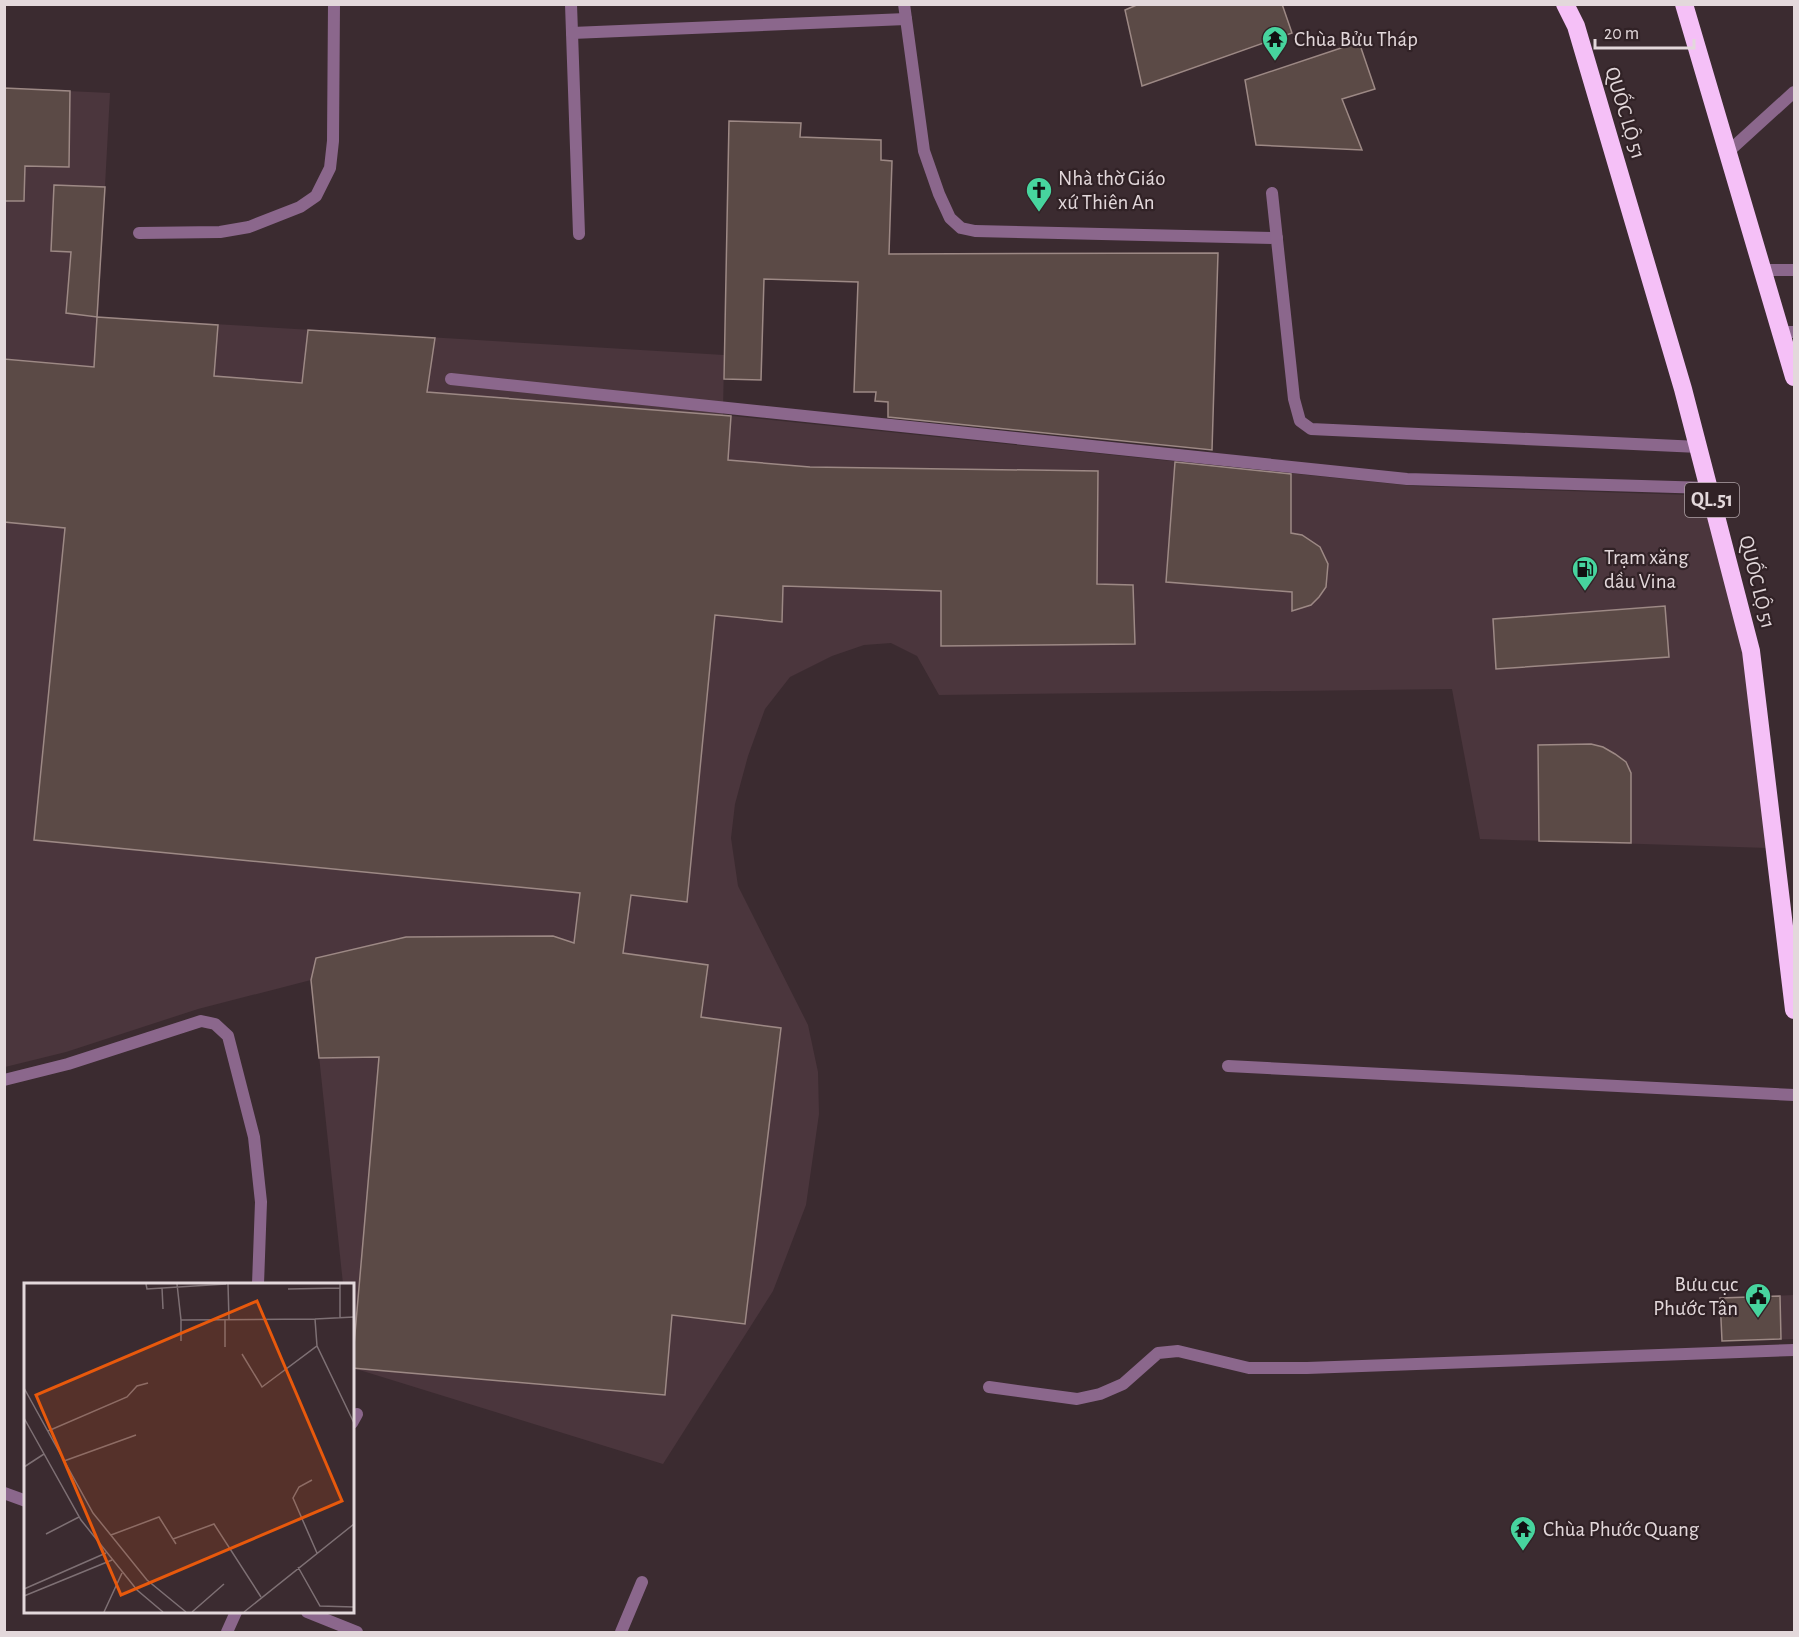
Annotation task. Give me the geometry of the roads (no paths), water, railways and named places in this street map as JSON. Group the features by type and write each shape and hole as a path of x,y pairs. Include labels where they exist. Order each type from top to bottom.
{"highway":[{"name":"QUỐC LỘ 51","path":"1565,4 1576,26 1677,366 1751,651 1794,1010"},
{"path":"1684,4 1763,270 1788,332 1794,377"}],"street":[{"path":"139,233 220,232 249,227 300,207 316,195 330,168 333,141 334,4"},
{"path":"571,4 579,234"},
{"path":"904,4 924,151 950,218 962,228 993,232 1277,238"},
{"path":"572,33 906,20"},
{"path":"1728,152 1794,92"},
{"path":"1272,193 1294,399 1300,421 1311,429 1698,447"},
{"path":"1763,270 1794,270"},
{"path":"451,379 1407,479 1709,488"},
{"path":"4,1080 68,1064 201,1021 215,1024 228,1036 254,1137 261,1202 258,1283"},
{"path":"1228,1066 1794,1095"},
{"path":"990,1387 1077,1399 1100,1394 1123,1384 1158,1353 1179,1351 1249,1368 1307,1368 1794,1350"},
{"path":"4,1493 24,1500"},
{"path":"621,1632 642,1582"},
{"path":"227,1632 235,1613"},
{"path":"311,1613 357,1632"}],"place":[{"name":"Chùa Bửu Tháp","path":"1275,62"},
{"name":"Nhà thờ Giáo xứ Thiên An","path":"1039,213"},
{"name":"Trạm xăng dầu Vina","path":"1585,592"},
{"name":"Bưu cục Phước Tân","path":"1758,1319"},
{"name":"Chùa Phước Quang","path":"1523,1552"}]}
